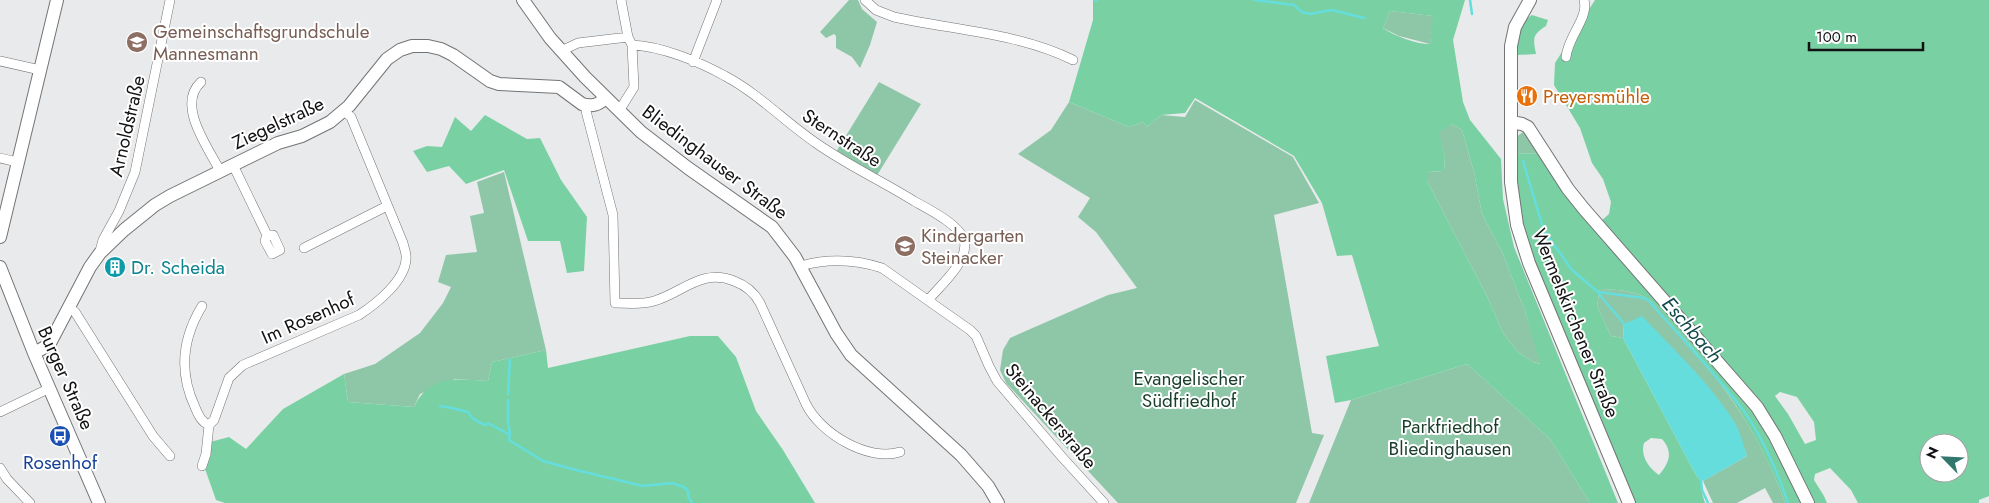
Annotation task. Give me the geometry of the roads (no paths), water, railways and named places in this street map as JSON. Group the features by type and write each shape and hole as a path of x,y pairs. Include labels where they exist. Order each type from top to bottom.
{"main road":[{"path":"0,237 56,0"},
{"name":"Bliedinghauser Straße","path":"523,0 561,51 619,111 661,148 772,227 782,237 800,266"},
{"path":"1530,0 1517,22 1511,41 1510,122 1528,127 1580,204 1756,407 1775,436 1808,503"},
{"name":"Ziegelstraße","path":"34,353 50,344 90,267 100,253 124,230 155,205 278,143 310,132 330,122 344,111 387,59 400,50 420,45 428,46 446,52 496,83 512,86 559,87 586,105"},
{"path":"586,105 600,104 606,98"},
{"name":"Wermelskirchener Straße","path":"1510,122 1511,192 1523,246 1629,503"},
{"path":"800,266 836,333 852,355 961,455 980,476 998,503"},
{"name":"Burger Straße","path":"0,267 34,353 100,503"}],"street":[{"name":"Arnoldstraße","path":"100,253 103,240 119,211 135,172 170,0"},
{"path":"619,111 634,87 630,41 620,0"},
{"path":"693,62 717,0"},
{"path":"865,0 876,10 894,17 1014,40 1043,48 1073,60"},
{"path":"1566,57 1571,37 1582,18 1585,8 1584,0"},
{"name":"Sternstraße","path":"561,51 578,43 630,41 658,49 723,75 749,90 816,144 900,192 956,228 965,242 963,257 929,299"},
{"path":"0,61 40,70"},
{"name":"Ziegelstraße","path":"201,82 192,96 191,109 193,120 220,171"},
{"path":"586,105 613,215 615,303 652,302 693,282 709,277 728,278 743,285 754,293 760,303 806,404 814,417 827,429 860,449 874,453 892,454 900,452"},
{"name":"Im Rosenhof","path":"202,466 206,454 209,425 214,420 229,378 237,369 359,314 381,298 393,286 400,275 406,258 402,243 351,117 344,111"},
{"path":"0,158 17,162"},
{"path":"233,165 267,235"},
{"path":"304,248 387,206"},
{"name":"Steinackerstraße","path":"800,266 834,259 866,263 882,268 929,299 976,336 997,381 1062,458 1104,503"},
{"path":"202,306 187,338 184,366 188,388 194,405 204,424 209,425"},
{"path":"69,307 75,312 153,436 170,456"},
{"path":"0,412 50,388"},
{"path":"0,468 4,481 30,503"}],"water":[{"path":"1642,316 1714,394 1739,431 1747,456 1705,480 1701,481 1696,475 1623,338 1624,324"}],"waterway":[{"path":"1254,0 1294,5 1302,12 1310,14 1332,10 1364,18"},
{"name":"Eschbach","path":"1470,0 1472,14"},
{"name":"Eschbach","path":"1523,161 1544,231 1572,270 1598,292 1644,298 1649,301 1716,376 1745,413 1767,450 1788,503"},
{"path":"1599,294 1626,326"},
{"path":"508,394 510,360"},
{"path":"508,400 509,440 543,461 643,486 672,483 684,487 688,491 688,496 692,503"},
{"path":"440,406 468,412 473,419 485,425 488,423 508,434 510,433"},
{"path":"1701,479 1702,490 1708,503"}],"place":[{"name":"Gemeinschaftsgrundschule Mannesmann","path":"137,42"},
{"name":"Preyersmühle","path":"1527,96"},
{"name":"Kindergarten Steinacker","path":"905,246"},
{"name":"Dr. Scheida","path":"115,267"},
{"name":"Rosenhof","path":"60,436"}],"park label":[{"name":"Evangelischer Südfriedhof","path":"1189,389"},
{"name":"Parkfriedhof Bliedinghausen","path":"1450,437"}]}
